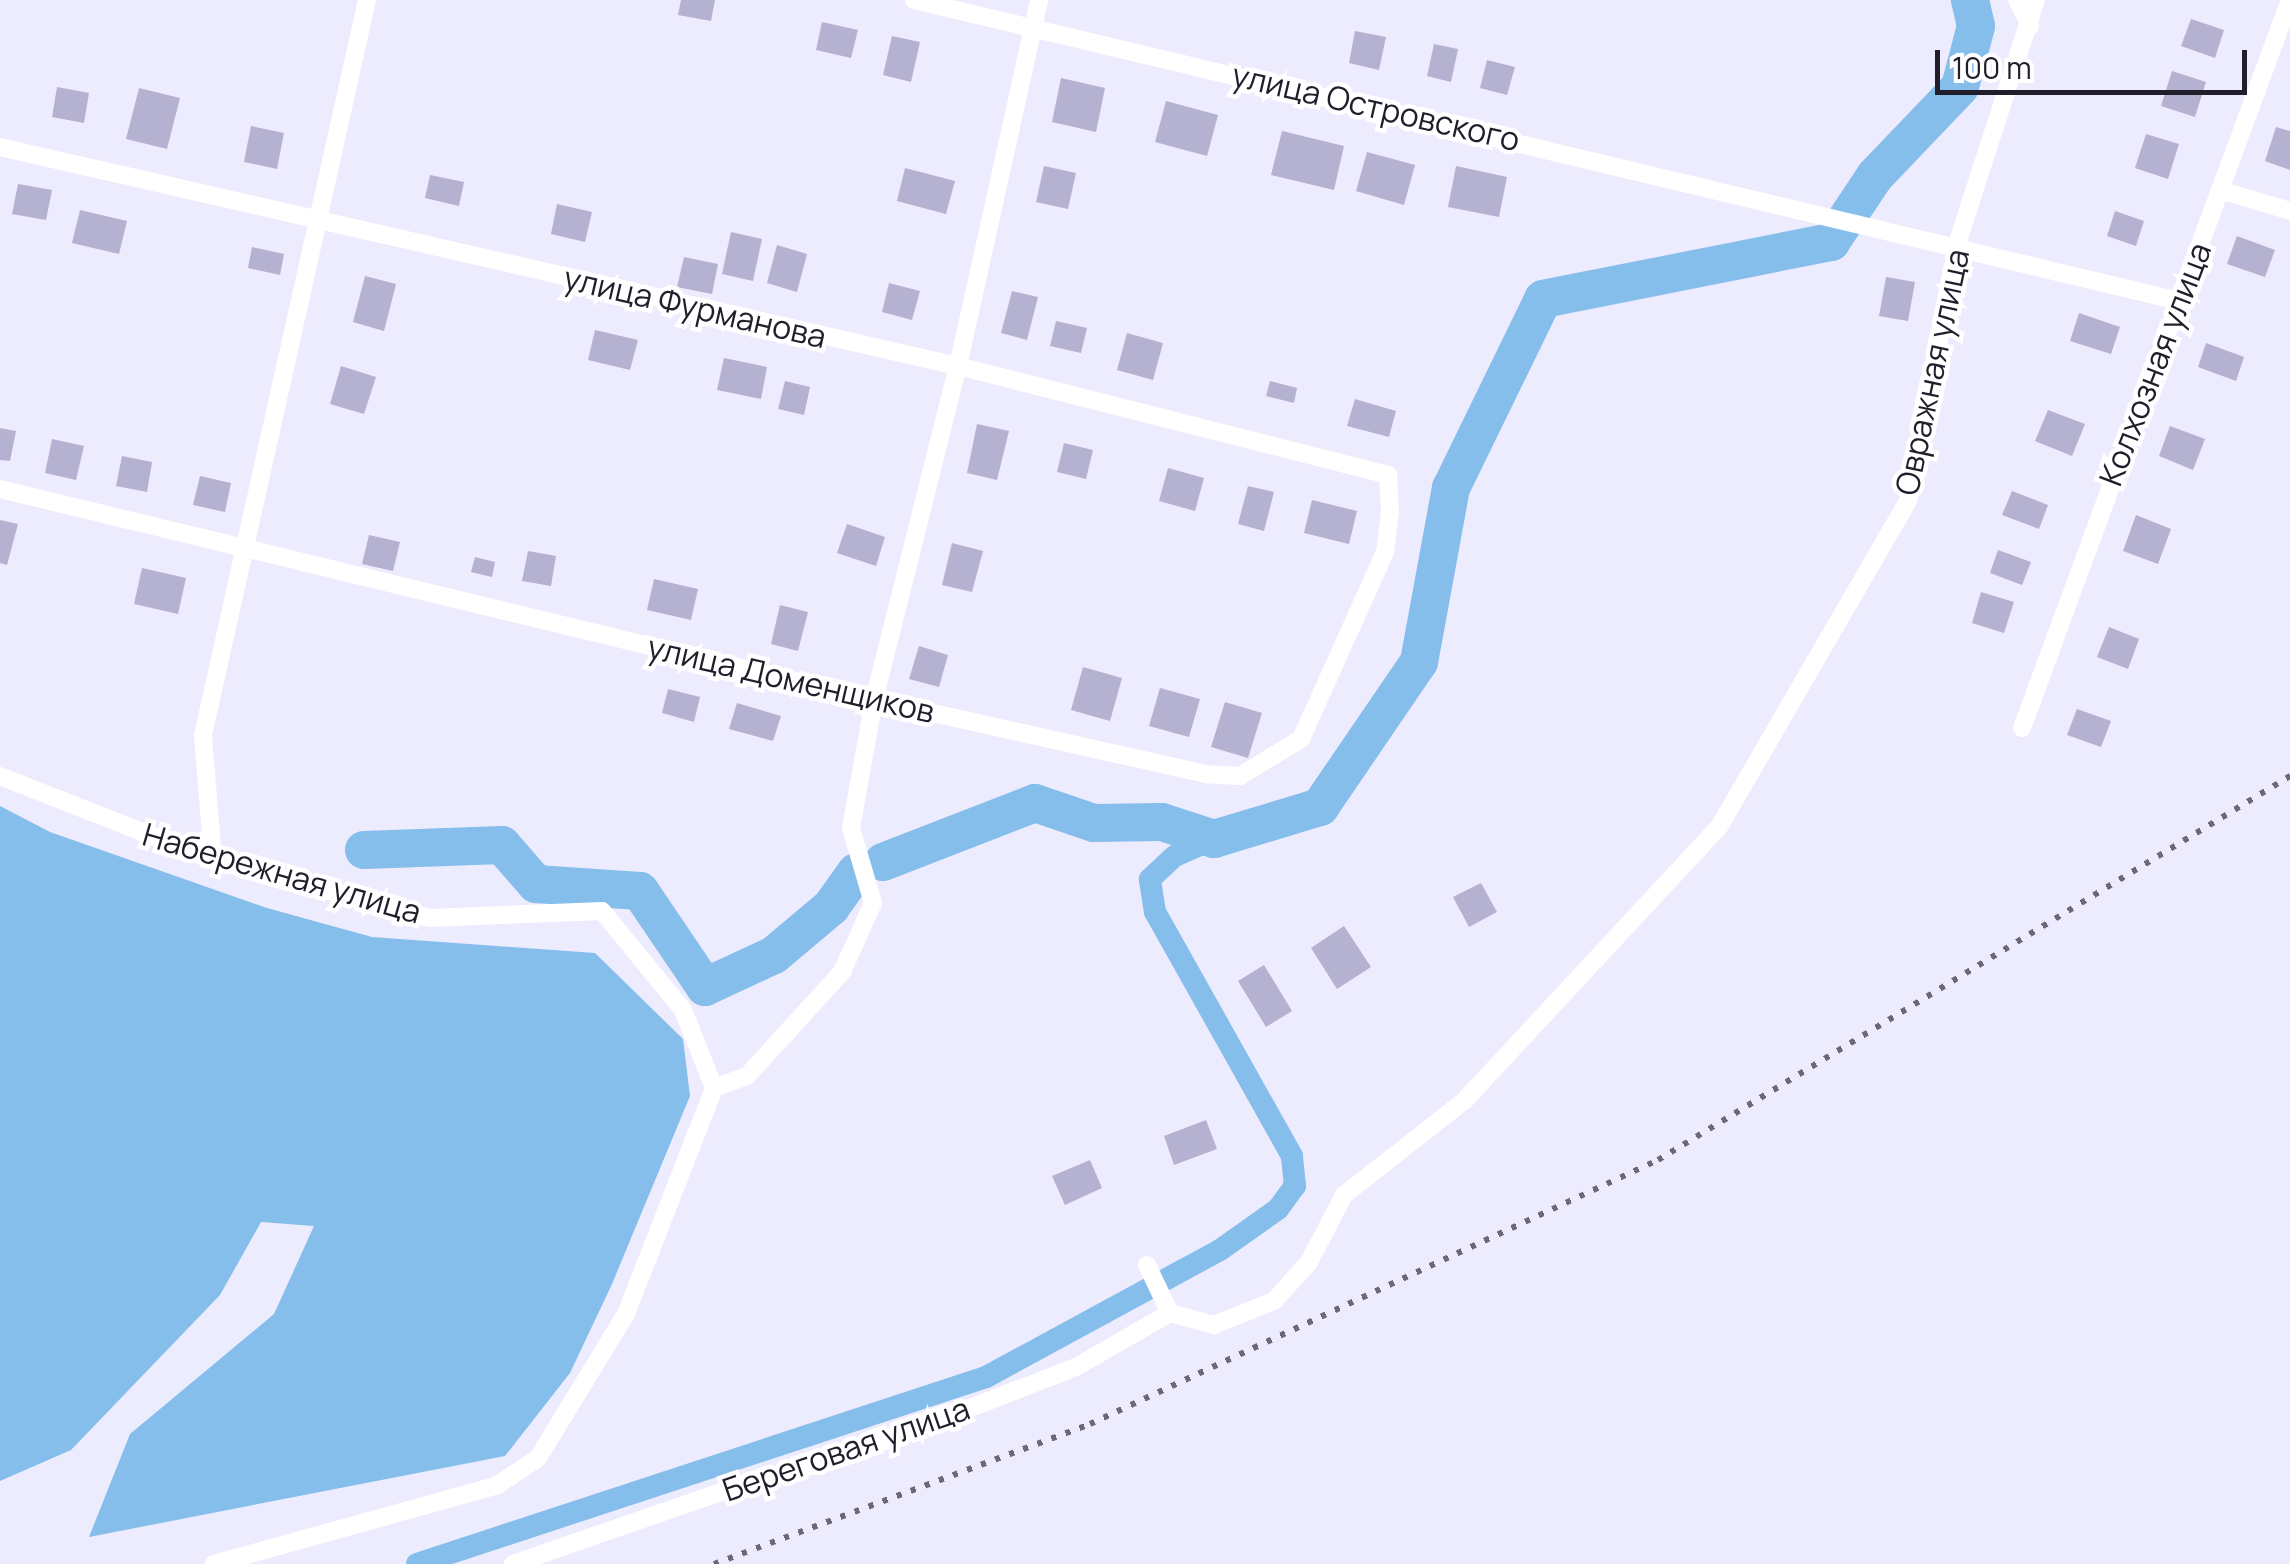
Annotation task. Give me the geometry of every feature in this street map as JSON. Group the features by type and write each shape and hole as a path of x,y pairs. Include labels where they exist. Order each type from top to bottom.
{"street":[{"path":"214,860 203,735 248,548 367,0"},
{"name":"улица Островского","path":"914,0 1957,244"},
{"path":"214,1564 496,1486 538,1458 626,1314 714,1088 747,1076 791,1035 842,972 873,903 851,828 874,700 958,366 1039,0"},
{"path":"2017,0 2030,26"},
{"name":"Овражная улица","path":"1170,1313 1214,1325 1274,1301 1309,1262 1344,1196 1465,1100 1719,827 1908,501 1957,244 2036,0"},
{"name":"Колхозная улица","path":"2022,728 2175,300 2223,191 2290,0"},
{"name":"улица Фурманова","path":"0,147 958,366 1388,475"},
{"path":"2223,191 2290,211"},
{"path":"1957,244 2175,300"},
{"name":"улица Доменщиков","path":"0,489 874,700 1206,774 1257,769 1301,739 1385,552 1388,475"},
{"name":"Набережная улица","path":"0,776 214,860 429,918 602,911 683,1010 714,1088"},
{"path":"1147,1266 1170,1313"},
{"name":"Береговая улица","path":"513,1564 741,1485 844,1457 1076,1368 1170,1313"}],"water":[{"path":"0,806 50,832 267,908 372,937 595,953 683,1039 690,1096 612,1284 570,1373 505,1456 89,1537 130,1434 274,1314 314,1226 261,1222 220,1295 71,1450 0,1481"}],"building":[{"path":"681,0 715,0 711,21 678,15"},
{"path":"2191,19 2224,30 2215,58 2181,46"},
{"path":"822,22 858,30 851,58 816,50"},
{"path":"1355,31 1386,37 1379,70 1349,63"},
{"path":"892,36 920,42 911,82 883,75"},
{"path":"1434,44 1458,49 1451,82 1427,76"},
{"path":"1487,60 1515,67 1507,95 1480,88"},
{"path":"2172,71 2206,82 2195,117 2161,106"},
{"path":"1061,78 1105,88 1096,132 1052,122"},
{"path":"57,87 89,93 84,123 52,117"},
{"path":"139,88 180,98 167,149 126,139"},
{"path":"1166,101 1218,115 1207,156 1155,142"},
{"path":"251,126 284,133 277,169 244,162"},
{"path":"2276,127 2290,131 2290,170 2265,161"},
{"path":"1282,131 1344,146 1334,190 1271,175"},
{"path":"2146,134 2179,144 2168,179 2135,168"},
{"path":"1367,152 1415,165 1404,205 1356,191"},
{"path":"1044,166 1076,173 1068,209 1036,202"},
{"path":"1456,166 1507,177 1499,217 1448,207"},
{"path":"905,168 955,181 946,214 897,201"},
{"path":"430,175 464,182 459,206 425,198"},
{"path":"18,184 52,190 46,220 12,214"},
{"path":"557,204 592,212 585,242 551,234"},
{"path":"80,210 127,221 119,254 72,243"},
{"path":"2115,211 2144,221 2136,246 2107,236"},
{"path":"731,232 762,239 753,281 722,274"},
{"path":"2237,236 2275,250 2265,277 2227,264"},
{"path":"777,245 807,254 797,292 767,283"},
{"path":"252,247 284,254 280,275 248,268"},
{"path":"684,257 718,264 712,294 677,287"},
{"path":"365,276 396,284 384,331 353,322"},
{"path":"1886,277 1915,282 1908,321 1879,316"},
{"path":"889,283 920,291 912,320 882,312"},
{"path":"1012,291 1038,297 1027,340 1001,333"},
{"path":"2079,313 2120,327 2111,354 2070,341"},
{"path":"1056,321 1087,328 1081,353 1050,346"},
{"path":"595,330 638,340 630,370 588,360"},
{"path":"1127,333 1163,343 1153,380 1117,370"},
{"path":"2206,343 2244,357 2236,381 2198,367"},
{"path":"724,358 767,367 761,399 717,390"},
{"path":"341,366 376,377 364,414 330,404"},
{"path":"785,381 810,387 804,415 778,409"},
{"path":"1270,381 1297,388 1294,403 1266,396"},
{"path":"1355,399 1396,411 1389,437 1347,426"},
{"path":"2048,410 2085,424 2072,456 2035,441"},
{"path":"977,424 1009,431 997,480 967,473"},
{"path":"2170,426 2205,439 2193,470 2159,456"},
{"path":"0,428 16,431 10,461 0,460"},
{"path":"52,439 84,446 76,480 45,473"},
{"path":"1064,443 1093,450 1086,479 1057,472"},
{"path":"122,456 152,462 147,492 116,486"},
{"path":"1168,468 1204,478 1195,511 1159,501"},
{"path":"200,476 231,483 225,512 193,505"},
{"path":"1248,486 1274,492 1264,531 1238,524"},
{"path":"2012,491 2048,505 2039,529 2002,515"},
{"path":"1312,500 1357,511 1349,544 1304,533"},
{"path":"2136,515 2171,529 2158,564 2123,551"},
{"path":"0,520 18,524 7,565 0,563"},
{"path":"847,524 885,537 876,566 837,553"},
{"path":"369,535 400,542 393,571 362,564"},
{"path":"952,543 983,551 972,592 942,585"},
{"path":"1998,550 2031,562 2022,585 1990,573"},
{"path":"528,551 556,556 551,586 522,581"},
{"path":"475,557 495,562 492,577 471,572"},
{"path":"142,568 186,578 178,614 134,604"},
{"path":"654,579 698,589 691,620 647,610"},
{"path":"1981,592 2014,602 2004,633 1972,623"},
{"path":"780,605 808,612 798,651 771,644"},
{"path":"2109,627 2139,639 2128,669 2097,657"},
{"path":"919,646 948,655 939,687 909,679"},
{"path":"1083,667 1122,678 1110,721 1071,710"},
{"path":"1160,688 1200,699 1189,737 1149,726"},
{"path":"668,689 700,697 694,722 662,713"},
{"path":"1225,702 1262,713 1248,758 1211,747"},
{"path":"737,703 781,716 773,741 729,729"},
{"path":"2077,709 2111,721 2101,747 2067,735"},
{"path":"1481,883 1497,912 1469,927 1453,897"},
{"path":"1344,926 1371,967 1337,989 1311,948"},
{"path":"1264,965 1292,1011 1266,1027 1238,981"},
{"path":"1206,1120 1217,1149 1174,1165 1164,1136"},
{"path":"1090,1160 1102,1188 1065,1205 1052,1176"}],"waterway":[{"path":"883,862 1035,803 1094,823 1162,822 1214,839 1320,807 1419,662 1451,488 1543,299 1831,242 1875,176 1960,87 1976,26 1970,0"},
{"path":"417,1564 986,1377 1220,1250 1278,1209 1295,1186 1292,1156 1155,912 1150,879 1175,856 1214,839"},
{"path":"364,850 502,845 536,884 640,891 705,987 774,955 831,907 856,872"}],"railway":[{"path":"714,1564 1090,1424 1658,1160 2290,776"}]}
